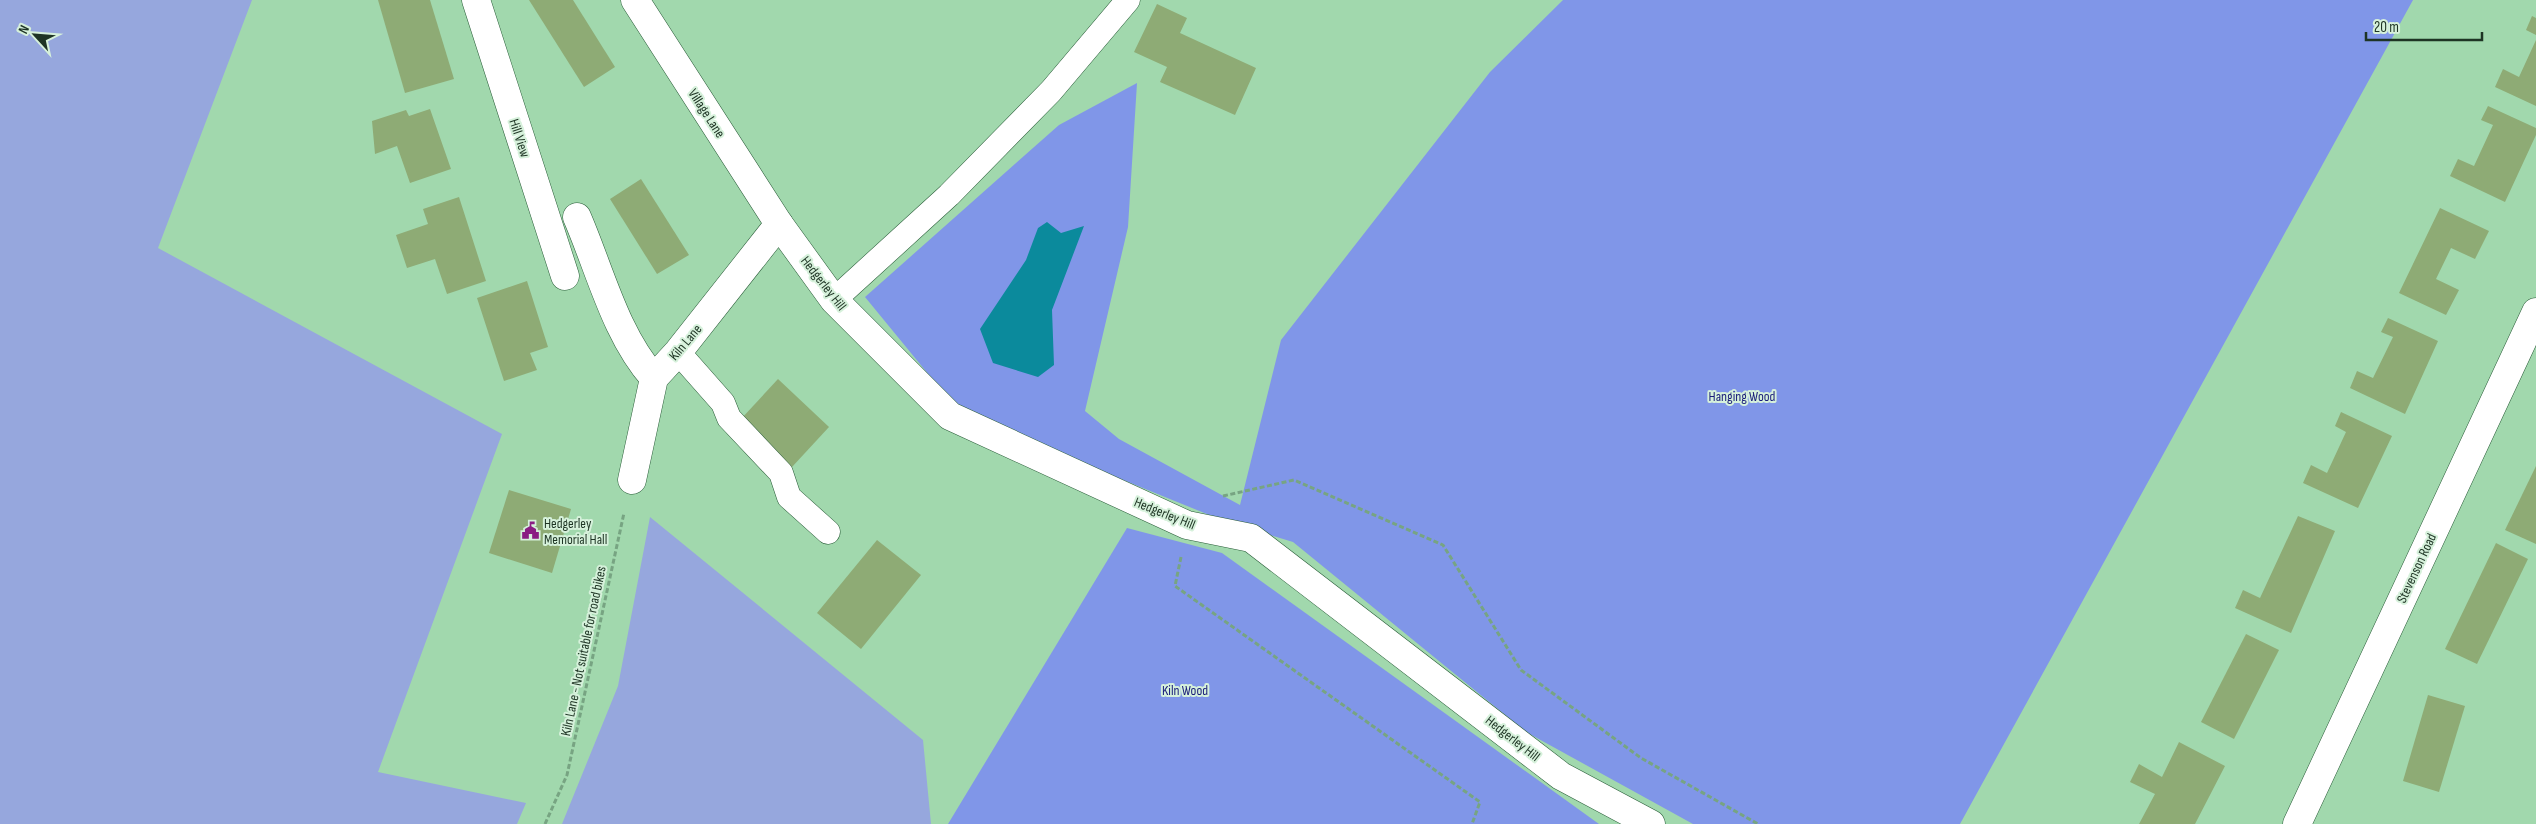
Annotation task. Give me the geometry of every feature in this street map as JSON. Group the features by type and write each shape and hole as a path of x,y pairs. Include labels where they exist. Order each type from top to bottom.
{"street":[{"name":"Hill View","path":"476,0 565,276"},
{"name":"Village Lane","path":"635,0 779,224"},
{"path":"577,217 612,306 641,363 654,378 632,480"},
{"name":"Hedgerley Hill","path":"779,224 834,300 950,416 1188,525 1251,538 1561,776 1651,824"},
{"name":"Kiln Lane","path":"654,378 678,352 779,224"},
{"name":"Stevenson Road","path":"2297,824 2536,312"}],"lane":[{"path":"834,300 949,195 1004,140 1051,91 1128,0"},
{"path":"678,352 723,403 729,418 781,473 789,497 828,532"}],"path":[{"name":"Kiln Lane - Not suitable for road bikes","path":"545,824 567,775 632,480"},
{"path":"1221,497 1294,480 1443,545 1521,670 1641,758 1758,824"},
{"path":"1188,525 1175,586 1480,802 1472,824"}],"shaded area":[{"path":"0,0 252,0 158,248 502,434 378,772 526,803 517,824 0,824"},
{"path":"1047,222 1061,233 1084,226 1052,310 1054,365 1038,377 993,363 980,329 1026,260 1038,228"},
{"path":"650,517 923,740 931,824 562,824 618,686"}],"green space":[{"name":"Hanging Wood","path":"1563,0 2413,0 1960,824 1693,824 1526,732 1293,542 1224,521 961,414 865,297 1059,125 1137,83 1128,227 1085,411 1119,439 1240,505 1281,340 1490,72"},
{"name":"Kiln Wood","path":"1127,528 1222,553 1599,824 948,824"}],"building":[{"path":"378,0 430,0 454,79 405,93"},
{"path":"529,0 573,0 615,67 584,87"},
{"path":"1157,4 1187,18 1180,33 1256,68 1235,115 1160,82 1167,67 1134,52"},
{"path":"2532,16 2536,18 2536,35 2526,30"},
{"path":"2536,40 2536,106 2495,87 2503,69 2519,77"},
{"path":"2488,106 2536,128 2536,135 2505,202 2450,176 2458,159 2474,166 2493,125 2481,120"},
{"path":"430,109 451,169 410,183 397,146 375,154 372,121 406,110 409,116"},
{"path":"641,179 689,255 657,274 610,199"},
{"path":"459,197 486,281 447,294 435,259 407,268 396,235 428,224 423,209"},
{"path":"2440,208 2489,231 2475,259 2451,248 2436,279 2459,290 2446,315 2399,293"},
{"path":"527,281 548,347 530,353 537,370 504,381 477,298"},
{"path":"2388,318 2438,341 2405,414 2350,388 2357,371 2373,378 2393,337 2381,332"},
{"path":"778,379 829,427 792,467 741,419"},
{"path":"2341,412 2392,436 2358,508 2303,483 2311,465 2327,473 2346,432 2335,426"},
{"path":"2536,466 2536,544 2505,530"},
{"name":"Hedgerley Memorial Hall","path":"509,490 571,509 552,573 489,553"},
{"path":"2298,516 2335,531 2291,633 2235,608 2243,590 2260,598"},
{"path":"877,540 921,575 861,649 817,613"},
{"path":"2496,543 2528,559 2477,664 2445,649"},
{"path":"2246,634 2279,650 2234,739 2201,722"},
{"path":"2428,695 2465,706 2439,792 2403,781"},
{"path":"2179,742 2225,766 2195,824 2139,824 2155,794 2130,782 2139,764 2162,777"}],"place":[{"name":"Hedgerley Memorial Hall","path":"530,531"}]}
